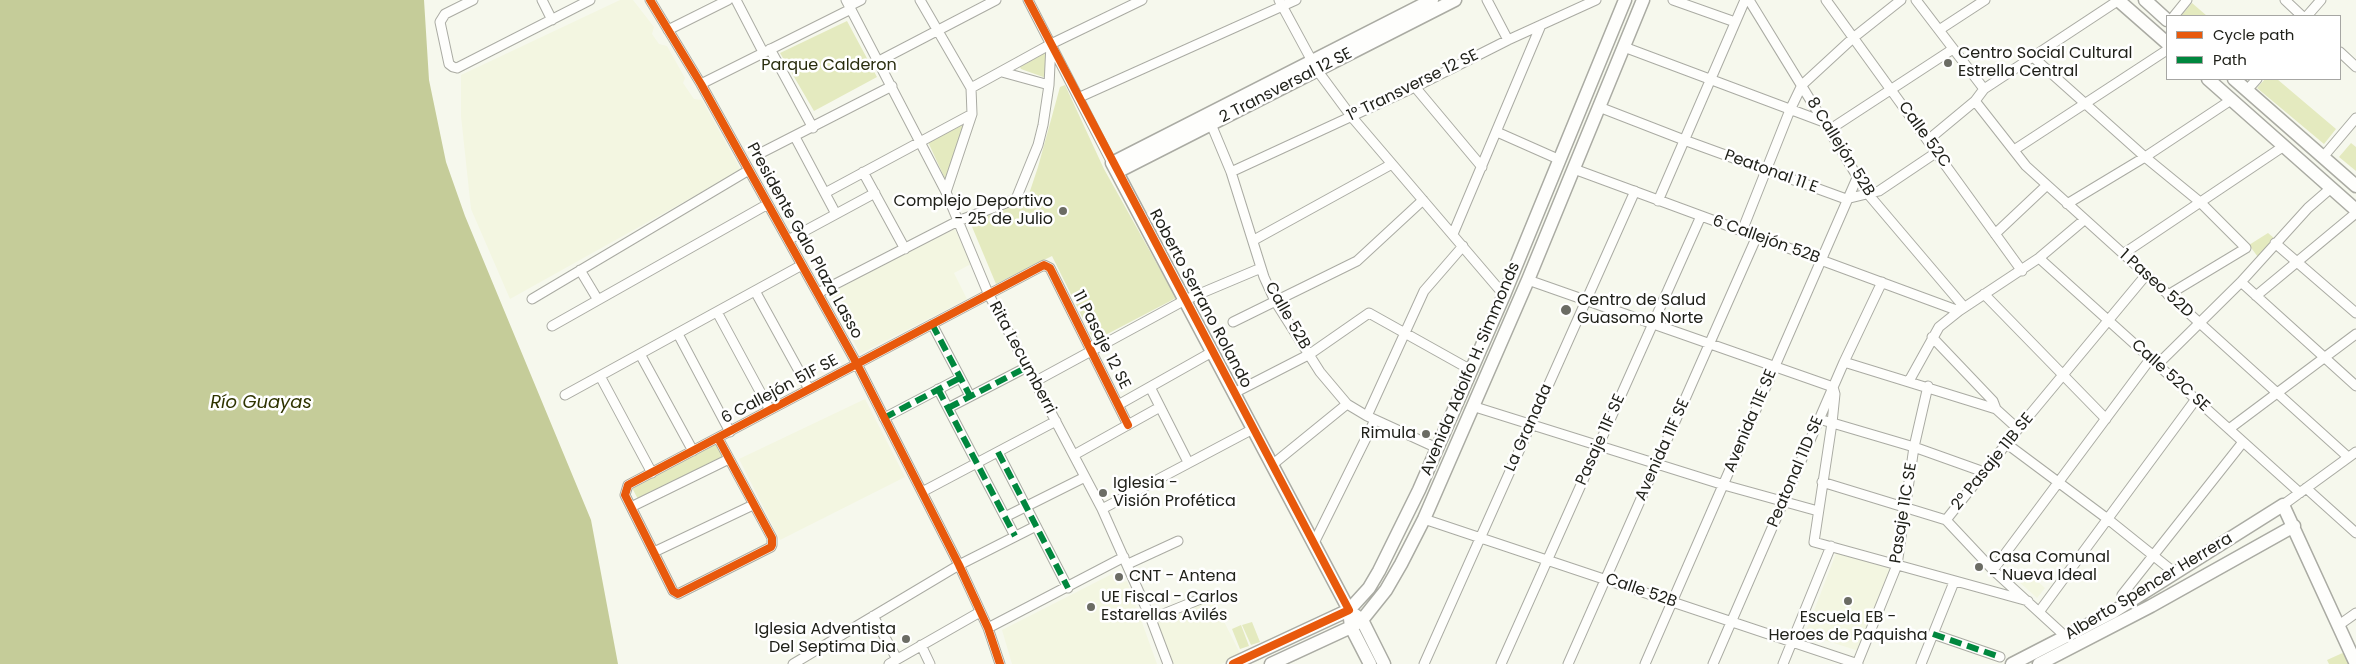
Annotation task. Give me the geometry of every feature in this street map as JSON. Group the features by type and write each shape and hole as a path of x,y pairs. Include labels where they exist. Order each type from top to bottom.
{"street":[{"path":"473,0 445,14 440,22 449,64 457,68 590,0"},
{"path":"542,0 552,20"},
{"name":"Presidente Galo Plaza Lasso","path":"650,0 701,84 857,364 959,565 988,628 1000,664"},
{"path":"668,30 728,0"},
{"path":"736,0 813,128"},
{"path":"701,84 861,0"},
{"path":"920,0 936,31 971,88 972,114 946,192"},
{"path":"879,61 996,0"},
{"name":"Roberto Serrano Rolando","path":"1028,0 1349,610 1370,664"},
{"path":"971,88 1051,44 1142,0"},
{"path":"1080,97 1281,3 1296,0"},
{"name":"2 Transversal 12 SE","path":"1115,167 1314,66 1454,0"},
{"path":"1487,0 1508,40"},
{"name":"1° Transverse 12 SE","path":"1231,172 1416,87 1508,40 1596,0"},
{"name":"Avenida Adolfo H. Simmonds","path":"1233,664 1349,610 1369,588 1390,552 1504,295 1558,159 1625,0"},
{"name":"Avenida Adolfo H. Simmonds","path":"1271,664 1356,624 1386,590 1424,519 1528,280 1643,0"},
{"path":"1673,0 1735,22"},
{"path":"1658,201 1745,0"},
{"name":"8 Callejón 52B","path":"1749,0 1868,194 1962,309"},
{"name":"Calle 52C","path":"1826,0 2022,270"},
{"path":"1742,231 1768,170 1790,110 1802,85 1853,38 1901,0"},
{"path":"1916,0 1984,89"},
{"path":"1939,30 1985,0"},
{"path":"1928,140 1975,101 1984,89 2118,0 2166,41"},
{"path":"2145,0 2166,19"},
{"path":"2175,15 2188,0"},
{"path":"2285,0 2301,15"},
{"path":"2308,15 2321,0"},
{"name":"2 Transversal 12 SE","path":"1115,167 1211,124 1425,2"},
{"path":"1281,3 1314,66 1352,116 1504,295"},
{"name":"Rita Lecumberri","path":"849,5 922,142 946,192 988,293 1036,381 1102,510 1152,619 1168,664"},
{"path":"1453,234 1541,25"},
{"path":"818,293 958,221 1016,199 1038,145 1049,86 1051,44"},
{"path":"1624,47 1790,110 1826,126 1891,89 1953,49"},
{"path":"2014,150 2166,51"},
{"path":"2341,53 2356,67"},
{"path":"2033,57 2145,157 2200,202 2246,248 2168,295"},
{"path":"1002,72 1049,86"},
{"path":"2209,80 2356,212 2256,296"},
{"path":"2235,80 2356,186"},
{"path":"2247,90 2256,80"},
{"path":"760,154 892,86"},
{"path":"1416,87 1482,167"},
{"path":"2067,204 2145,157 2232,100"},
{"name":"1 Paseo 52D","path":"1975,101 2026,166 2276,393 2352,455"},
{"name":"Peatonal 11 E","path":"1599,107 1846,200"},
{"path":"825,193 972,114"},
{"path":"2323,157 2356,118"},
{"name":"Calle 52B","path":"1211,124 1231,172 1254,240 1261,268 1275,301 1320,372 1347,404 1371,418 1437,448"},
{"path":"1497,132 1558,159"},
{"path":"795,137 836,214"},
{"path":"2123,254 2284,146"},
{"path":"1846,200 1879,191 1937,152"},
{"path":"1254,240 1392,164"},
{"name":"6 Callejón 52B","path":"1574,169 1821,260 1962,309"},
{"path":"532,299 749,170"},
{"path":"863,172 905,249"},
{"name":"Avenida 11E SE","path":"1645,664 1857,178"},
{"path":"1995,234 2047,185"},
{"path":"1993,570 2106,419 2154,361 2199,322 2240,282 2275,243 2331,188"},
{"name":"La Granada","path":"1424,664 1634,191"},
{"path":"788,240 875,193"},
{"path":"1233,322 1357,261 1423,200"},
{"path":"552,326 768,204"},
{"name":"Pasaje 11F SE","path":"1501,664 1701,216"},
{"path":"1909,381 1932,336 1939,327 1962,309 2039,258 2084,220"},
{"name":"Avenida 11F SE","path":"1568,664 1757,236"},
{"path":"2275,243 2356,313"},
{"path":"1314,543 1371,418 1404,334 1424,291 1463,246"},
{"name":"Calle 52C SE","path":"2039,258 2229,429 2356,533"},
{"path":"565,395 802,265"},
{"name":"6 Callejón 51F SE","path":"631,507 625,495 628,485 988,293 1044,265 1050,268"},
{"name":"11 Pasaje 12 SE","path":"1050,268 1128,425"},
{"path":"1036,381 1185,300 1261,268"},
{"path":"580,270 598,300"},
{"name":"2° Pasaje 11B SE","path":"2065,636 1993,570 1946,520 2018,429 2146,275"},
{"path":"1528,280 1833,387 1835,394 1832,423 1814,542 2028,601"},
{"name":"Peatonal 11D SE","path":"1713,664 1844,362 1882,282"},
{"path":"2240,282 2356,386"},
{"path":"755,291 809,390"},
{"path":"1984,294 2106,419"},
{"path":"717,312 770,410"},
{"path":"1234,393 1310,354 1369,314 1471,370"},
{"path":"932,324 970,396"},
{"path":"678,334 730,432"},
{"path":"2229,429 2356,334"},
{"path":"1932,336 1993,401 1996,409"},
{"path":"1118,405 1212,352"},
{"path":"640,354 693,452"},
{"path":"1844,362 1928,386 1996,409 2018,429"},
{"path":"948,408 1027,366"},
{"path":"600,376 652,473"},
{"path":"884,418 960,378"},
{"name":"Pasaje 11C SE","path":"1858,664 1896,565 1914,447 1928,386"},
{"name":"11 Pasaje 12 SE","path":"1150,387 1188,462"},
{"path":"938,389 1015,536"},
{"path":"2039,612 2109,520 2196,398"},
{"path":"1272,466 1347,404"},
{"path":"1472,406 1783,502 1818,511"},
{"path":"1074,455 1160,407"},
{"path":"1819,420 1914,447 1984,472"},
{"path":"922,492 1056,421"},
{"path":"1102,510 1253,428"},
{"path":"718,438 772,538 771,548 678,594 674,591 631,507 729,459"},
{"path":"2122,596 2153,554 2244,442"},
{"path":"2007,444 2109,520 2170,569"},
{"path":"998,452 1068,588"},
{"path":"2352,455 2283,505 2348,619 2356,626"},
{"path":"1005,517 1085,476"},
{"path":"1822,482 1946,520"},
{"path":"654,552 753,505"},
{"name":"Alberto Spencer Herrera","path":"2012,664 2113,612 2175,575 2283,505"},
{"name":"Calle 52B","path":"1424,519 1858,664"},
{"path":"2257,522 2268,524 2271,534 2269,539"},
{"path":"793,664 959,565 1036,526"},
{"name":"Alberto Spencer Herrera","path":"2039,664 2151,606 2294,526"},
{"path":"988,628 1126,561 1178,541"},
{"path":"1783,664 1831,546"},
{"path":"1921,664 1954,582"},
{"path":"1152,619 1208,596"},
{"path":"873,616 893,662 980,612"},
{"path":"2348,619 2356,664"},
{"name":"Roberto Serrano Rolando","path":"1356,624 1384,664"},
{"path":"1933,634 2000,657"},
{"path":"921,645 930,664"}],"shaded area":[{"path":"620,0 633,0 654,27 652,34 659,44 667,46 685,78 683,83 694,99 702,100 741,170 510,299 471,209 461,116 461,75"},
{"path":"955,229 971,264 954,273 967,299 860,354 829,293"},
{"path":"865,399 905,477 780,540 739,459"},
{"name":"Escuela EB - Heroes de Paquisha","path":"1837,551 1891,569 1859,651 1805,634"},
{"path":"2025,570 2045,588 2037,598 2017,580"},
{"name":"UE Fiscal - Carlos Estarellas Avilés","path":"1112,574 1117,585 1127,581 1157,664 1012,664 1002,630"},
{"path":"1212,598 1241,655 1221,664 1174,664 1156,622"}],"green space":[{"path":"2192,3 2206,15 2182,15"},
{"name":"Parque Calderon","path":"847,21 877,77 814,111 780,53"},
{"path":"1047,52 1046,78 1021,69 1020,67"},
{"path":"2264,80 2278,80 2336,129 2324,144 2257,88"},
{"name":"Complejo Deportivo - 25 de Julio","path":"1065,85 1104,169 1176,298 1094,341 1052,256 996,284 970,222 1027,200 1060,87"},
{"path":"967,123 946,181 928,142"},
{"path":"2351,143 2356,147 2356,171 2339,157"},
{"path":"2268,233 2274,238 2258,257 2249,245"},
{"path":"715,442 725,459 639,501 631,486"},
{"path":"1252,622 1260,642 1251,645 1242,625"},
{"path":"1241,625 1249,646 1240,649 1232,629"},
{"path":"2347,651 2353,664 2329,664 2327,660"}],"water":[{"name":"Río Guayas","path":"0,0 424,0 429,80 446,162 465,216 591,520 618,664 0,664"}],"marked path":[{"path":"932,324 970,396"},
{"path":"948,408 1027,367"},
{"path":"884,418 960,378"},
{"path":"938,389 1015,536"},
{"path":"998,452 1068,588"},
{"path":"1933,634 2000,657"}],"cycle path":[{"path":"650,0 701,84 857,364 959,565 988,628 1000,664"},
{"path":"1028,0 1349,610 1233,664"},
{"path":"718,438 772,538 772,545 678,594 673,591 625,495 628,485 1044,265 1050,268 1128,425"}],"place":[{"name":"Centro Social Cultural Estrella Central","path":"1948,63"},
{"name":"Complejo Deportivo - 25 de Julio","path":"1063,211"},
{"name":"Centro de Salud Guasomo Norte","path":"1566,310"},
{"name":"Rimula","path":"1426,434"},
{"name":"Iglesia - Visión Profética","path":"1103,493"},
{"name":"Casa Comunal - Nueva Ideal","path":"1979,567"},
{"name":"CNT - Antena","path":"1119,577"},
{"name":"Escuela EB - Heroes de Paquisha","path":"1848,601"},
{"name":"UE Fiscal - Carlos Estarellas Avilés","path":"1091,607"},
{"name":"Iglesia Adventista Del Septima Dia","path":"906,639"}]}
